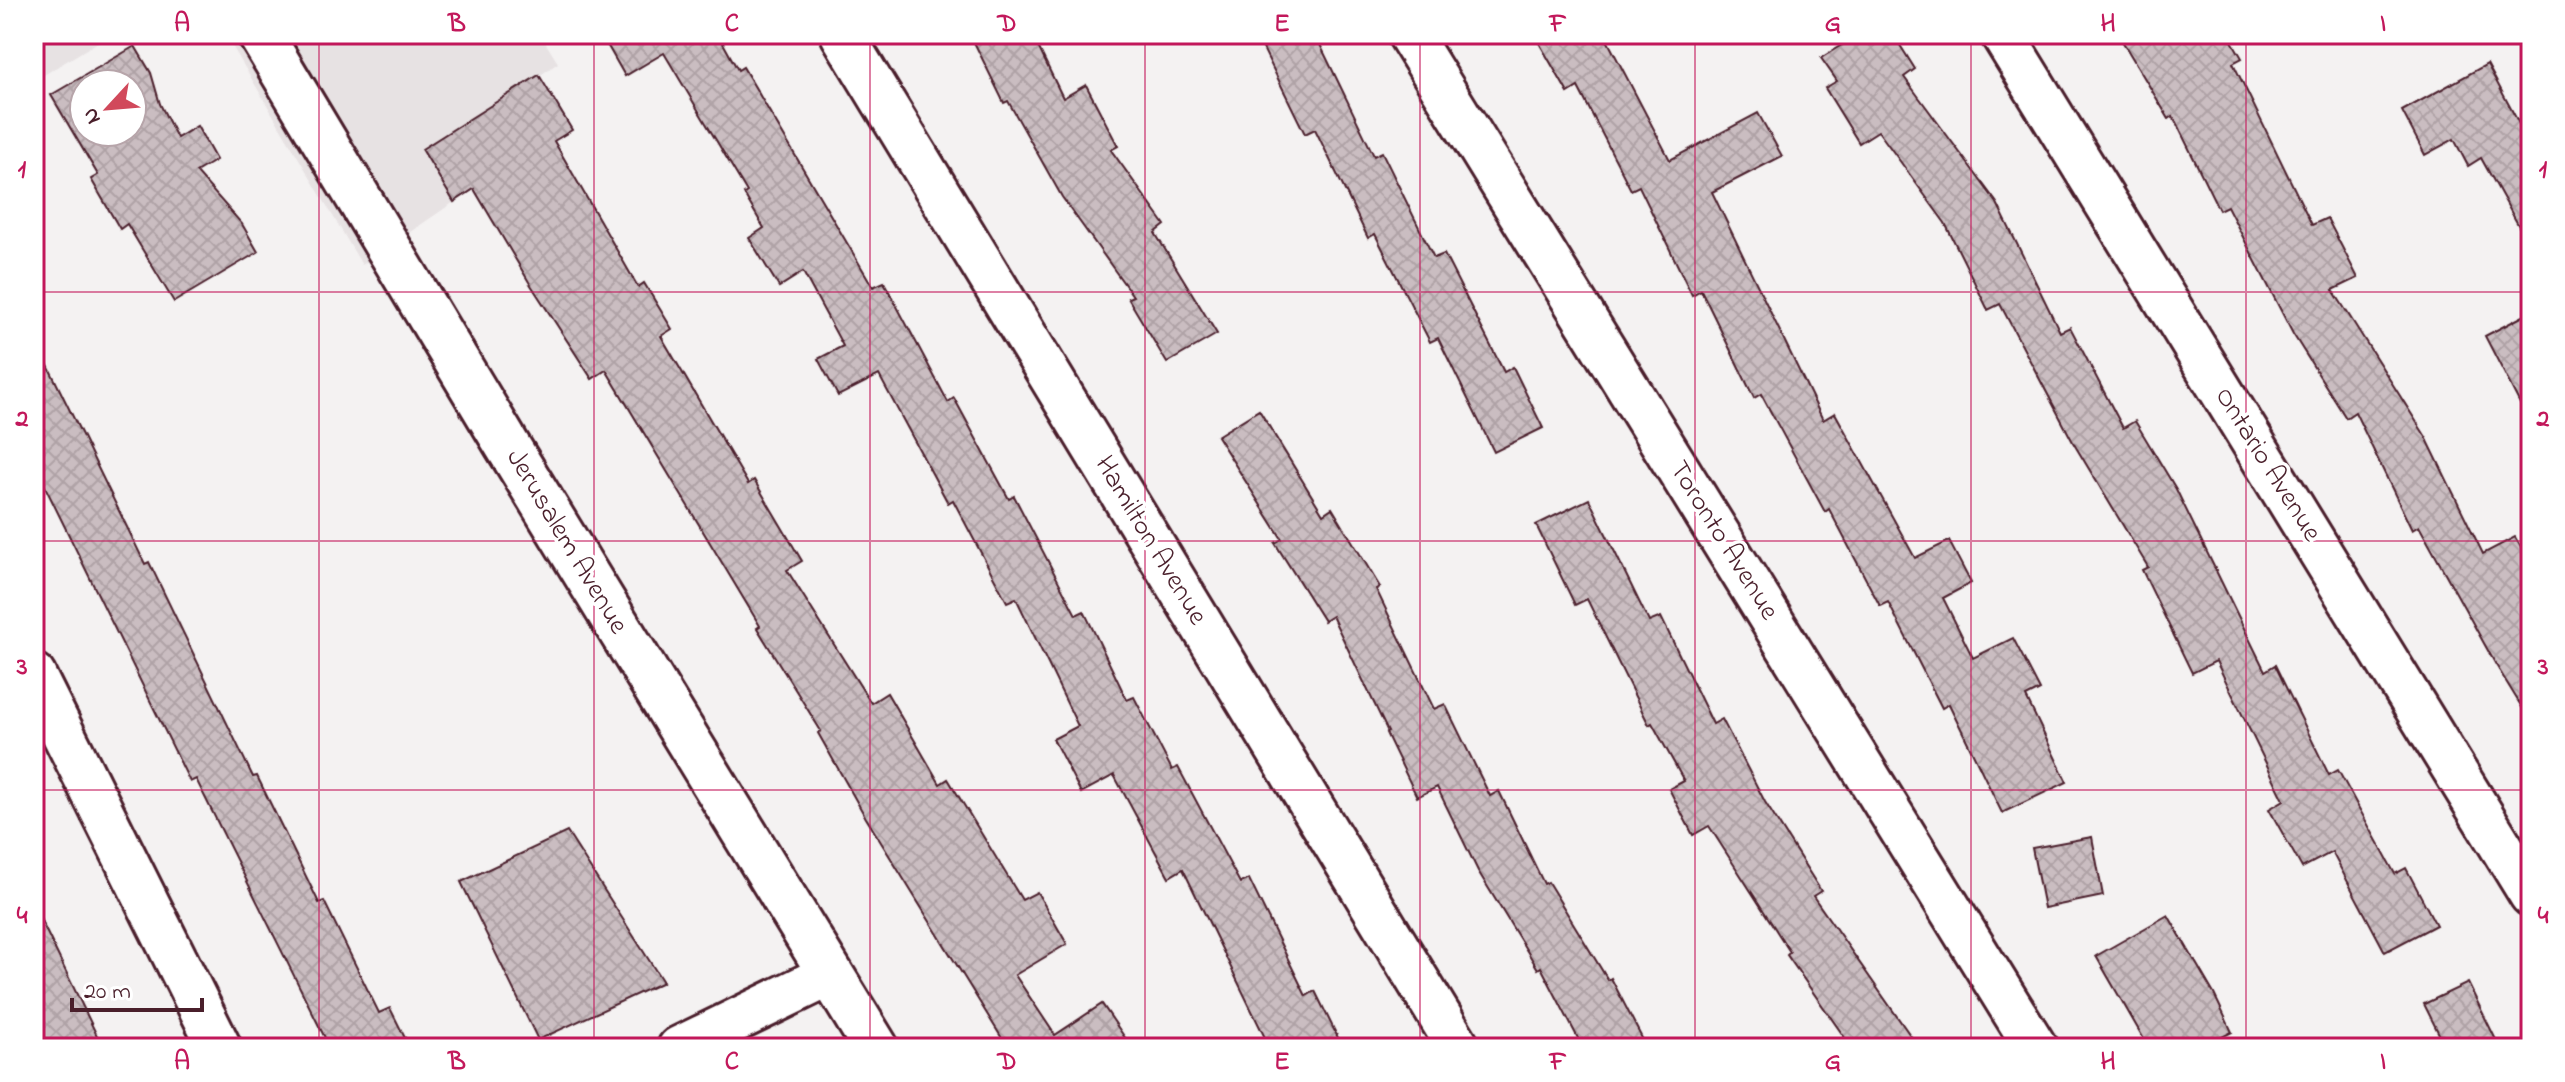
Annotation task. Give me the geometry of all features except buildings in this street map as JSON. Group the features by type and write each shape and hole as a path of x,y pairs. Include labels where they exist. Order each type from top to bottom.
{"main road":[{"name":"Jerusalem Avenue","path":"260,34 523,472 876,1048"}],"street":[{"name":"Hamilton Avenue","path":"842,34 1459,1048"},
{"name":"Toronto Avenue","path":"1409,34 2036,1048"},
{"name":"Ontario Avenue","path":"2002,34 2531,895"},
{"path":"34,675 220,1048"},
{"path":"679,1048 831,974"}],"shaded area":[{"path":"34,34 111,34 34,81"},
{"path":"225,34 540,34 558,63 539,76 572,130 454,202 362,265"}]}
